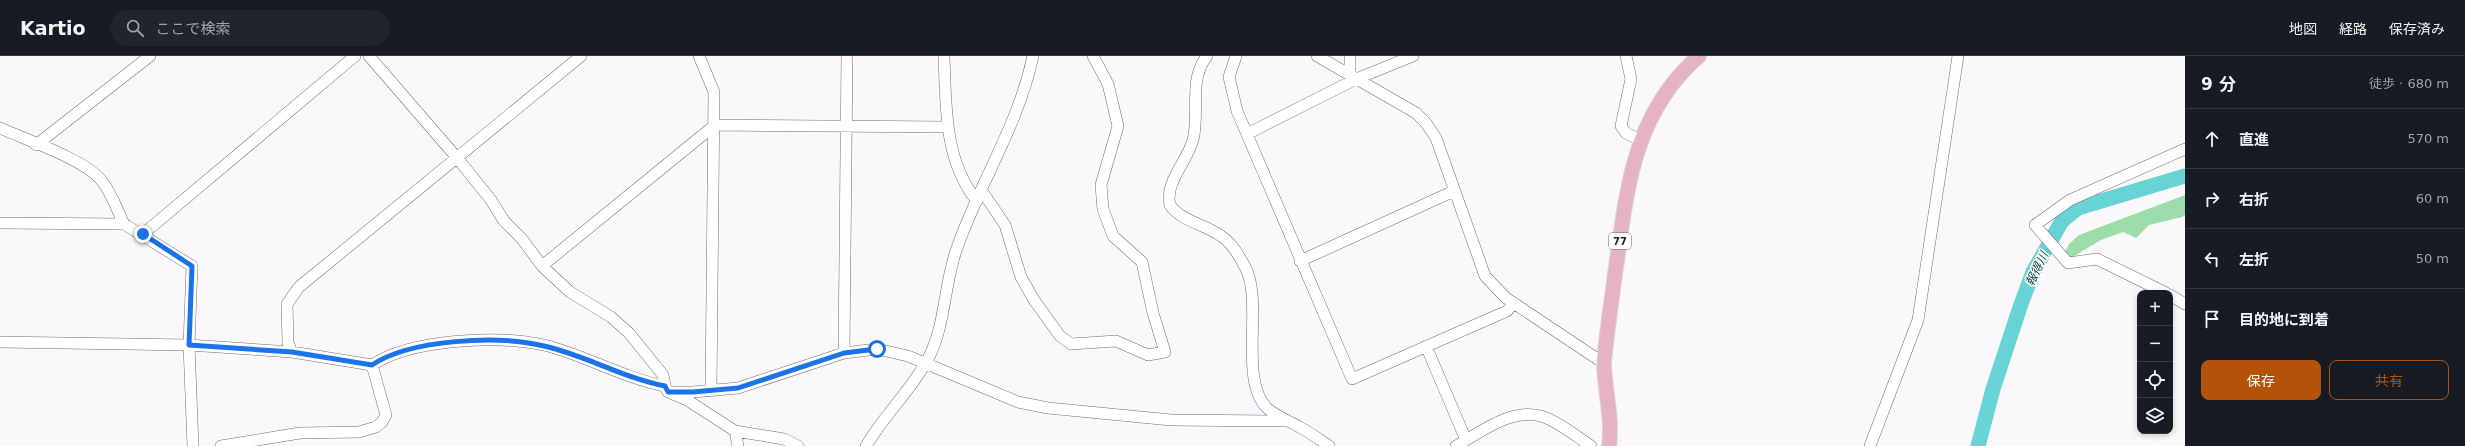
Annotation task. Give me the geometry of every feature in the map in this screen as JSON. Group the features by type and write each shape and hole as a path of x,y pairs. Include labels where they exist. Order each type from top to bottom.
{"main road":[{"name":"77","path":"1609,446 1610,416 1604,380 1604,361 1628,185 1640,140 1664,95 1699,56"}],"street":[{"path":"36,145 150,56"},
{"path":"143,234 355,56"},
{"path":"369,56 492,200 504,220 522,239 542,266 570,292 611,317 629,333 663,376 667,389"},
{"path":"292,352 288,343 287,304 299,287 458,159 581,56"},
{"path":"844,353 846,56"},
{"path":"944,56 947,127 964,185 979,196 1005,225 1021,277 1034,300 1060,336 1071,344 1116,341 1148,355 1165,352 1153,313 1142,262 1113,236 1103,209 1101,185 1118,126 1108,84 1093,56"},
{"path":"866,446 882,420 925,364 937,337 956,250 1017,112 1033,56"},
{"path":"1207,56 1198,74 1193,139 1175,178 1168,200 1172,209 1180,215 1223,237 1246,267 1252,287 1252,332 1256,387 1268,408 1285,421 1301,427 1329,446"},
{"path":"1236,56 1229,77 1231,92 1300,261 1352,379 1507,311 1514,303"},
{"path":"1317,56 1353,77 1396,99 1422,118 1436,138 1484,276 1493,287 1514,303 1598,360 1604,361"},
{"path":"1350,56 1353,77"},
{"path":"1247,134 1353,77 1413,56"},
{"path":"1626,56 1631,79 1621,126 1626,133 1640,140"},
{"path":"1870,446 1918,320 1958,56"},
{"path":"703,58 714,92 715,125 711,391"},
{"path":"542,266 715,125 947,127"},
{"path":"0,128 78,164 101,179 124,224"},
{"path":"2160,290 2097,259 2068,263 2035,225 2070,200 2185,149"},
{"path":"1300,261 1454,191"},
{"path":"0,223 124,224 143,234 192,266 189,345 194,446"},
{"path":"2173,297 2185,304"},
{"path":"0,342 189,345 292,352 372,365 384,358 396,354 440,344 472,340 543,345 667,389 735,431 784,439 798,446"},
{"path":"1426,346 1466,440"},
{"path":"667,389 711,391 752,385 844,353 877,349 908,356 1018,402 1048,408 1171,420 1285,421"},
{"path":"221,446 300,433 359,432 376,427 382,422 386,415 372,365"},
{"path":"1456,446 1502,421 1524,415 1549,419 1591,446"},
{"path":"735,431 738,446"}],"green space":[{"path":"2185,195 2185,215 2182,217 2149,225 2136,238 2123,232 2101,240 2071,258 2064,254 2069,244 2079,235"}],"waterway":[{"name":"報得川","path":"1978,446 1993,389 2033,272 2062,221 2078,208 2185,176"}],"route":[{"path":"143,234 192,266 189,345 292,352 372,365 384,358 396,354 440,344 472,340 543,345 592,361 653,384 665,386 668,392 672,390 693,392 738,388 752,385 844,353 864,349 877,349"}]}
